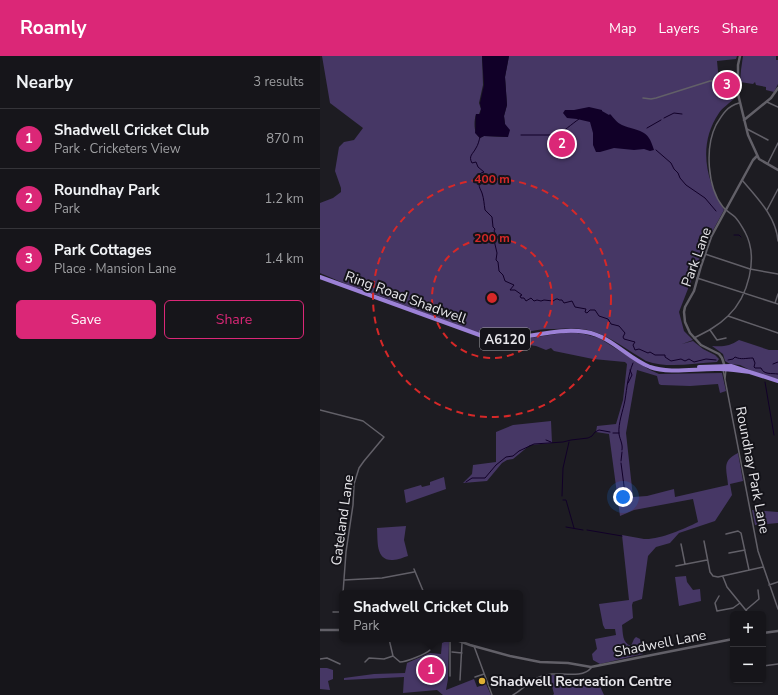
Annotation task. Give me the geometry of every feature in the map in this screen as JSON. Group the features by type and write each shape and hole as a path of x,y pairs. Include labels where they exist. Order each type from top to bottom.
{"highway":[{"name":"Ring Road Shadwell","path":"320,277 485,337 501,339 565,331 586,332 603,338 651,367 668,370 724,367"},
{"name":"A6120","path":"724,367 750,372 778,381"}],"street":[{"path":"740,56 737,78 744,120 759,159 778,170"},
{"path":"643,98 656,98 711,80 737,78"},
{"path":"744,120 767,102 778,88"},
{"path":"694,338 728,316 744,292 750,269 750,246 747,237 739,222 726,210 717,196 712,182 708,153 713,131 720,118 729,107 740,102"},
{"path":"767,102 778,107"},
{"path":"747,129 768,140"},
{"path":"768,164 778,143"},
{"name":"Park Lane","path":"724,367 720,356 716,352 701,345 686,327 684,317 685,307 694,291 711,237 753,160 757,156"},
{"path":"742,180 778,228 778,240"},
{"path":"766,210 778,189"},
{"path":"705,254 750,269 778,274"},
{"path":"697,278 744,292 777,304 778,294"},
{"path":"728,316 778,334"},
{"path":"710,329 717,340 726,338"},
{"name":"Roundhay Park Lane","path":"724,367 758,551 778,609"},
{"name":"Gateland Lane","path":"320,410 363,421 383,435 383,438 359,468 354,484 354,505 349,526 343,590"},
{"path":"726,534 738,531 740,532 749,570"},
{"path":"704,541 711,574 718,577 763,568"},
{"path":"681,544 685,564"},
{"path":"729,553 745,550"},
{"path":"676,566 708,560"},
{"path":"344,580 382,578 414,571 423,590"},
{"path":"723,576 726,585 746,610 759,599 758,590"},
{"path":"769,585 778,582"},
{"path":"719,596 715,603 717,611 733,608 740,603"},
{"path":"333,612 339,612"},
{"path":"320,630 339,630"},
{"path":"766,633 778,631"},
{"name":"Shadwell Lane","path":"591,668 730,640"},
{"path":"389,642 393,656 400,662 408,662 430,650"},
{"path":"450,642 450,676"},
{"path":"460,680 462,643 493,652 540,662 568,664 591,668"},
{"path":"474,646 492,695"},
{"path":"451,652 462,653"},
{"path":"365,662 369,658 384,659 393,656"},
{"path":"320,659 327,658 340,664"},
{"path":"766,666 778,664"},
{"path":"513,695 530,681 539,677 552,674 577,674 590,670 591,668"},
{"path":"475,677 484,674"}],"shaded area":[{"path":"322,56 482,56 483,85 479,103 481,109 479,114 476,114 475,123 476,133 480,138 484,136 508,137 504,116 507,105 505,77 509,56 737,56 736,59 717,61 719,82 734,81 735,98 719,113 712,125 706,149 706,162 712,186 724,210 705,245 679,312 684,331 693,340 682,344 693,341 703,349 715,355 719,359 717,362 663,365 646,361 620,344 606,337 592,331 582,329 544,329 518,334 507,334 503,337 486,336 355,288 320,273 320,203 333,198 341,192 335,171 339,147 344,142 354,140 363,128 330,103"},
{"path":"482,56 509,56 505,77 507,105 504,116 505,124 510,130 508,137 484,136 480,138 475,133 476,114 480,114 480,103 484,85"},
{"path":"743,56 776,56 776,60 778,60 778,84 774,92 766,90 766,87 756,85 755,82 753,84 740,82"},
{"path":"589,107 602,110 609,115 610,114 620,124 646,134 652,143 654,150 614,148 596,152 593,145 593,133 590,122 567,118 563,113 565,110"},
{"path":"570,332 599,338 650,370 659,374 722,373 726,391 720,393 718,384 690,386 661,385 659,384 657,376 637,370 626,433 633,497 647,496 674,489 675,497 728,485 726,466 729,459 738,453 743,481 730,484 732,495 715,521 679,533 670,543 656,547 648,556 642,599 633,602 633,618 622,625 624,640 626,643 631,646 636,637 640,639 643,654 600,664 593,660 592,654 597,649 595,639 616,635 615,629 605,629 599,604 629,600 622,535 644,539 657,538 679,531 698,522 693,499 634,510 620,516 609,434 596,432 597,426 616,424 623,400 627,364 625,362 593,359 554,351 551,348 546,350 536,346 509,342"},
{"path":"739,340 769,350 778,350 778,379 758,374 740,365 730,364 725,361 723,354 712,346 726,346"},
{"path":"551,421 552,443 530,445 513,459 502,463 487,481 463,483 472,474 473,465 496,462 496,432 513,425"},
{"path":"444,477 446,489 406,503 404,490 421,485 422,487 430,485 430,482"},
{"path":"752,510 778,512 778,523 755,525"},
{"path":"406,526 404,540 408,556 393,560 383,557 379,549 377,528"},
{"path":"686,576 687,582 693,590 700,589 701,601 679,606 675,577"},
{"path":"449,642 448,679 446,690 474,679 477,687 486,684 491,695 443,695 437,690 403,693 404,677 344,680 344,678 374,674 405,673 407,663 430,653 441,654 442,643"},
{"path":"320,668 333,670 333,679 328,681 330,690 320,689"},
{"path":"549,675 565,675 567,686 585,685 598,682 604,695 553,695"}],"waterway":[{"path":"664,118 674,113 682,114"},
{"path":"521,135 556,135 579,119"},
{"path":"647,128 661,120"},
{"path":"480,137 471,157 471,161 472,163 476,162 478,167 484,172 477,177 482,183 479,185 483,195 485,210 492,217 493,227 495,229 494,231 498,238 494,240 497,253 496,260 498,262 499,271 503,275 505,281 514,285 510,290 515,290 522,295 520,296 521,298 524,298 526,301 531,298 534,301 553,301 558,299 562,300 564,303 572,301 575,307 586,309 585,312 587,313 590,310 595,310 599,316 608,319 611,324 619,326 625,333 623,337 624,339 635,342 633,345 635,350 639,349 655,355 665,355 665,357 671,361 681,359 685,361 689,359 694,362 706,359 716,360"},
{"path":"656,150 671,163 686,185 705,198 716,211"},
{"path":"734,235 739,235 741,237"},
{"path":"728,360 735,357 741,359 753,358 755,368 761,368 766,373 778,374"},
{"path":"773,364 778,362"},
{"path":"622,450 619,426 633,363"},
{"path":"628,383 632,375 630,370"},
{"path":"765,382 774,435"},
{"path":"466,482 472,478 485,478 496,465 506,457 513,456 519,451 534,444 563,442 588,438 599,430 610,432"},
{"path":"613,433 619,433"},
{"path":"546,440 551,442"},
{"path":"562,496 563,468 569,442"},
{"path":"621,461 622,452"},
{"path":"621,463 626,501"},
{"path":"563,500 566,500 574,528"},
{"path":"566,527 583,530"},
{"path":"587,530 622,536"}],"place":[{"name":"Park Cottages","path":"727,85"},
{"name":"Roundhay Park","path":"562,144"},
{"name":"Shadwell Cricket Club","path":"431,670"},
{"name":"Shadwell Recreation Centre","path":"482,681"}]}
